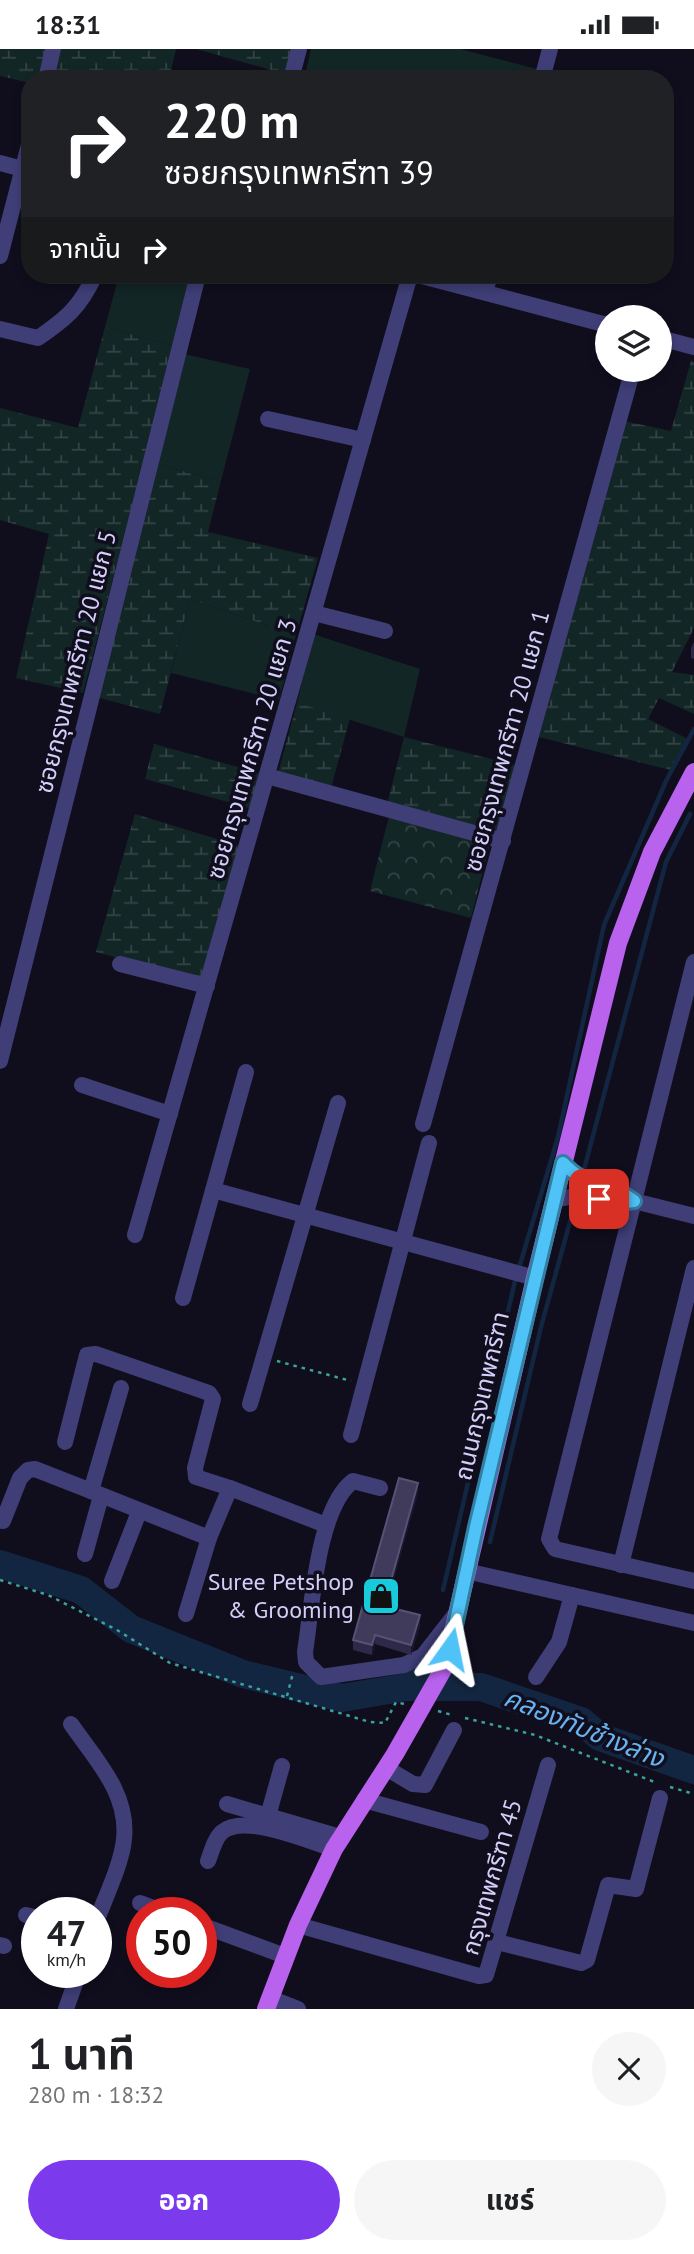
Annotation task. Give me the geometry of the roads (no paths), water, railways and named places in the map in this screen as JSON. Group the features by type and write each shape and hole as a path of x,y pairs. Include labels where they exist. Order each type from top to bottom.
{"main road":[{"name":"ถนนกรุงเทพกรีฑา","path":"268,2003 298,1925 337,1843 404,1740 445,1666 529,1277 554,1200 628,912 652,852 694,772"}],"street":[{"path":"48,70 53,49"},
{"path":"293,70 299,49"},
{"path":"544,70 550,49"},
{"path":"0,163 21,169"},
{"path":"0,256 21,187"},
{"path":"0,329 38,338 67,319 82,301 90,284"},
{"name":"ซอยกรุงเทพกรีฑา 20 แยก 5","path":"0,1061 196,284"},
{"name":"ซอยกรุงเทพกรีฑา 20 แยก 3","path":"135,1235 407,284"},
{"path":"453,284 595,322"},
{"path":"485,292 487,284"},
{"path":"672,341 694,347"},
{"name":"ซอยกรุงเทพกรีฑา 20 แยก 1","path":"423,1124 628,382"},
{"path":"268,419 363,440"},
{"path":"314,613 385,631"},
{"path":"267,776 503,841"},
{"path":"694,962 549,1539 555,1549 694,1581"},
{"path":"120,964 207,986"},
{"path":"183,1298 246,1072"},
{"path":"82,1084 170,1114"},
{"path":"250,1404 338,1103"},
{"path":"351,1435 429,1143"},
{"path":"563,1163 584,1182 620,1190 634,1201"},
{"path":"213,1190 529,1277"},
{"path":"554,1200 580,1195 617,1203 634,1201 694,1216"},
{"path":"621,1565 694,1268"},
{"path":"65,1442 87,1355 96,1354 209,1393 213,1399 195,1468 196,1477 326,1525"},
{"path":"85,1554 121,1388"},
{"path":"3,1521 20,1478 28,1470 36,1469 209,1538"},
{"path":"380,1488 353,1481 342,1489 326,1525 305,1652 306,1662 314,1674 329,1677 404,1665 422,1656 459,1609"},
{"path":"186,1614 209,1538 230,1488"},
{"path":"112,1581 139,1512"},
{"path":"466,1571 694,1623"},
{"path":"536,1678 559,1642 572,1595"},
{"path":"386,1768 413,1784 425,1785 457,1721"},
{"path":"71,1724 116,1788 124,1812 124,1841 104,1897"},
{"name":"กรุงเทพกรีฑา 45","path":"298,1925 479,1976 489,1971 548,1765"},
{"path":"268,1816 282,1766"},
{"path":"497,1942 581,1963 587,1960 608,1885 636,1889 660,1798"},
{"path":"363,1800 481,1832"},
{"path":"227,1804 268,1816 337,1843"},
{"path":"208,1861 220,1833 237,1824 337,1843"},
{"path":"217,1931 285,1956"},
{"path":"66,2009 73,1988"},
{"path":"268,2003 298,2009"}],"waterway":[{"path":"519,1268 558,1137 604,925 666,781 694,729"},
{"path":"578,1192 666,862 690,814"},
{"path":"490,1542 541,1327 576,1200"},
{"path":"443,1590 516,1277"},
{"name":"คลองทับช้างล่าง","path":"0,1564 81,1590 131,1629 243,1674 342,1698 406,1687 481,1687 581,1721 600,1737 694,1770"},
{"path":"455,1687 464,1649"},
{"path":"406,1687 412,1670"}],"place":[{"name":"Suree Petshop & Grooming","path":"381,1596"}]}
